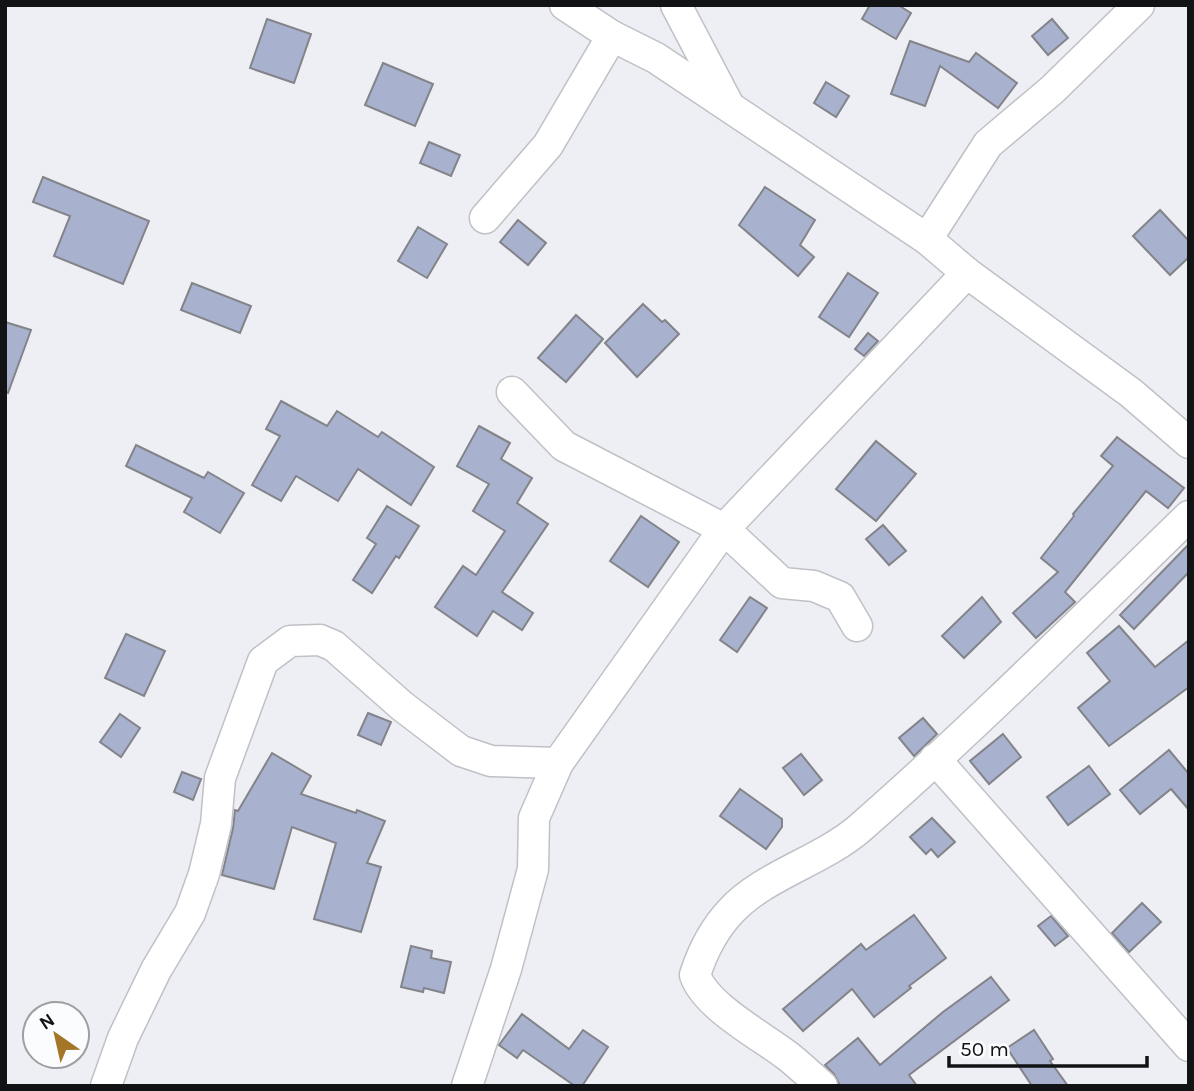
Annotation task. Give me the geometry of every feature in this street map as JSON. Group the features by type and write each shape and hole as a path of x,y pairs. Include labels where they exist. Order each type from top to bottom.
{"street":[{"path":"565,5 612,36 656,58 927,239 967,273 1131,393 1189,443"},
{"path":"676,5 731,110"},
{"path":"927,239 988,144 1052,90 1139,5"},
{"path":"485,218 548,145 612,36"},
{"path":"467,1086 506,970 533,869 534,818 558,763 724,529 967,273"},
{"path":"512,392 564,446 724,529 782,583 814,586 840,597 857,626"},
{"path":"822,1086 787,1055 759,1037 700,988 695,975 711,935 732,909 768,883 810,862 858,830 965,734 1189,516"},
{"path":"106,1086 123,1038 156,970 190,913 204,874 216,824 220,778 263,661 290,641 320,640 334,646 402,706 461,751 491,761 558,763"},
{"path":"936,759 1189,1046"}],"building":[{"path":"870,5 898,5 911,13 896,39 862,19"},
{"path":"267,19 311,34 294,83 250,68"},
{"path":"1052,19 1068,38 1048,55 1032,36"},
{"path":"910,41 969,62 976,53 1017,83 998,108 940,66 925,106 891,94"},
{"path":"383,63 433,84 415,126 365,105"},
{"path":"826,82 849,96 836,117 814,103"},
{"path":"429,142 460,155 451,176 420,163"},
{"path":"43,177 149,221 123,284 54,256 70,216 33,202"},
{"path":"765,187 815,220 800,245 814,257 798,276 739,225"},
{"path":"1160,210 1189,241 1189,257 1170,275 1133,236"},
{"path":"518,220 546,243 528,265 500,242"},
{"path":"418,227 447,244 427,278 398,261"},
{"path":"848,273 878,293 849,337 819,317"},
{"path":"192,283 251,306 240,333 181,310"},
{"path":"643,304 679,334 637,377 605,343"},
{"path":"576,315 603,339 566,382 538,358"},
{"path":"5,322 31,330 8,393 5,392"},
{"path":"868,333 878,341 864,356 855,349"},
{"path":"281,401 327,426 337,411 378,437 382,432 434,467 411,505 358,469 338,501 296,476 281,501 252,485 280,436 266,429"},
{"path":"479,426 510,443 501,459 532,478 517,503 548,524 502,592 533,613 522,630 493,611 477,636 435,607 463,566 476,575 505,531 473,511 489,484 457,466"},
{"path":"1117,437 1184,488 1168,508 1146,491 1065,592 1075,602 1036,638 1013,613 1058,572 1041,558 1113,466 1101,456"},
{"path":"876,441 916,474 876,521 836,489"},
{"path":"136,445 204,478 208,472 244,493 220,533 184,512 192,498 126,466"},
{"path":"387,506 419,526 372,593 353,580 376,544 367,538"},
{"path":"641,516 679,542 648,587 610,561"},
{"path":"883,525 906,551 889,565 866,539"},
{"path":"1189,544 1189,572 1134,629 1120,615"},
{"path":"750,597 767,608 737,652 720,640"},
{"path":"982,597 1001,622 964,658 942,636"},
{"path":"1119,626 1155,667 1189,640 1189,687 1109,746 1078,708 1110,681 1087,653"},
{"path":"126,634 165,651 144,696 105,678"},
{"path":"368,713 391,722 381,745 358,735"},
{"path":"120,714 140,728 121,757 100,742"},
{"path":"923,718 937,734 914,756 899,738"},
{"path":"1003,734 1021,757 989,784 970,761"},
{"path":"1169,750 1189,774 1189,810 1171,789 1140,814 1120,790"},
{"path":"272,753 311,776 301,794 385,821 367,863 381,867 361,932 314,919 336,843 292,827 274,889 222,875 235,810 238,811"},
{"path":"801,754 822,780 804,795 783,768"},
{"path":"1089,766 1110,794 1068,825 1047,797"},
{"path":"182,772 201,779 193,800 174,792"},
{"path":"740,789 782,819 782,827 766,849 720,816"},
{"path":"932,818 955,842 938,857 931,849 926,854 910,837"},
{"path":"1142,903 1161,922 1129,952 1112,933"},
{"path":"914,915 946,958 874,1017 852,989 803,1031 783,1009 861,944 866,950"},
{"path":"1051,916 1068,936 1055,946 1038,926"},
{"path":"411,946 432,951 431,958 451,962 444,993 424,988 423,992 401,987"},
{"path":"991,977 1009,1000 909,1075 917,1086 840,1086 825,1065 858,1038 880,1065 943,1012"},
{"path":"522,1014 569,1049 583,1030 608,1047 582,1086 575,1086 523,1050 517,1058 499,1045"},
{"path":"1034,1030 1053,1059 1050,1061 1068,1086 1032,1086 1007,1048"}]}
